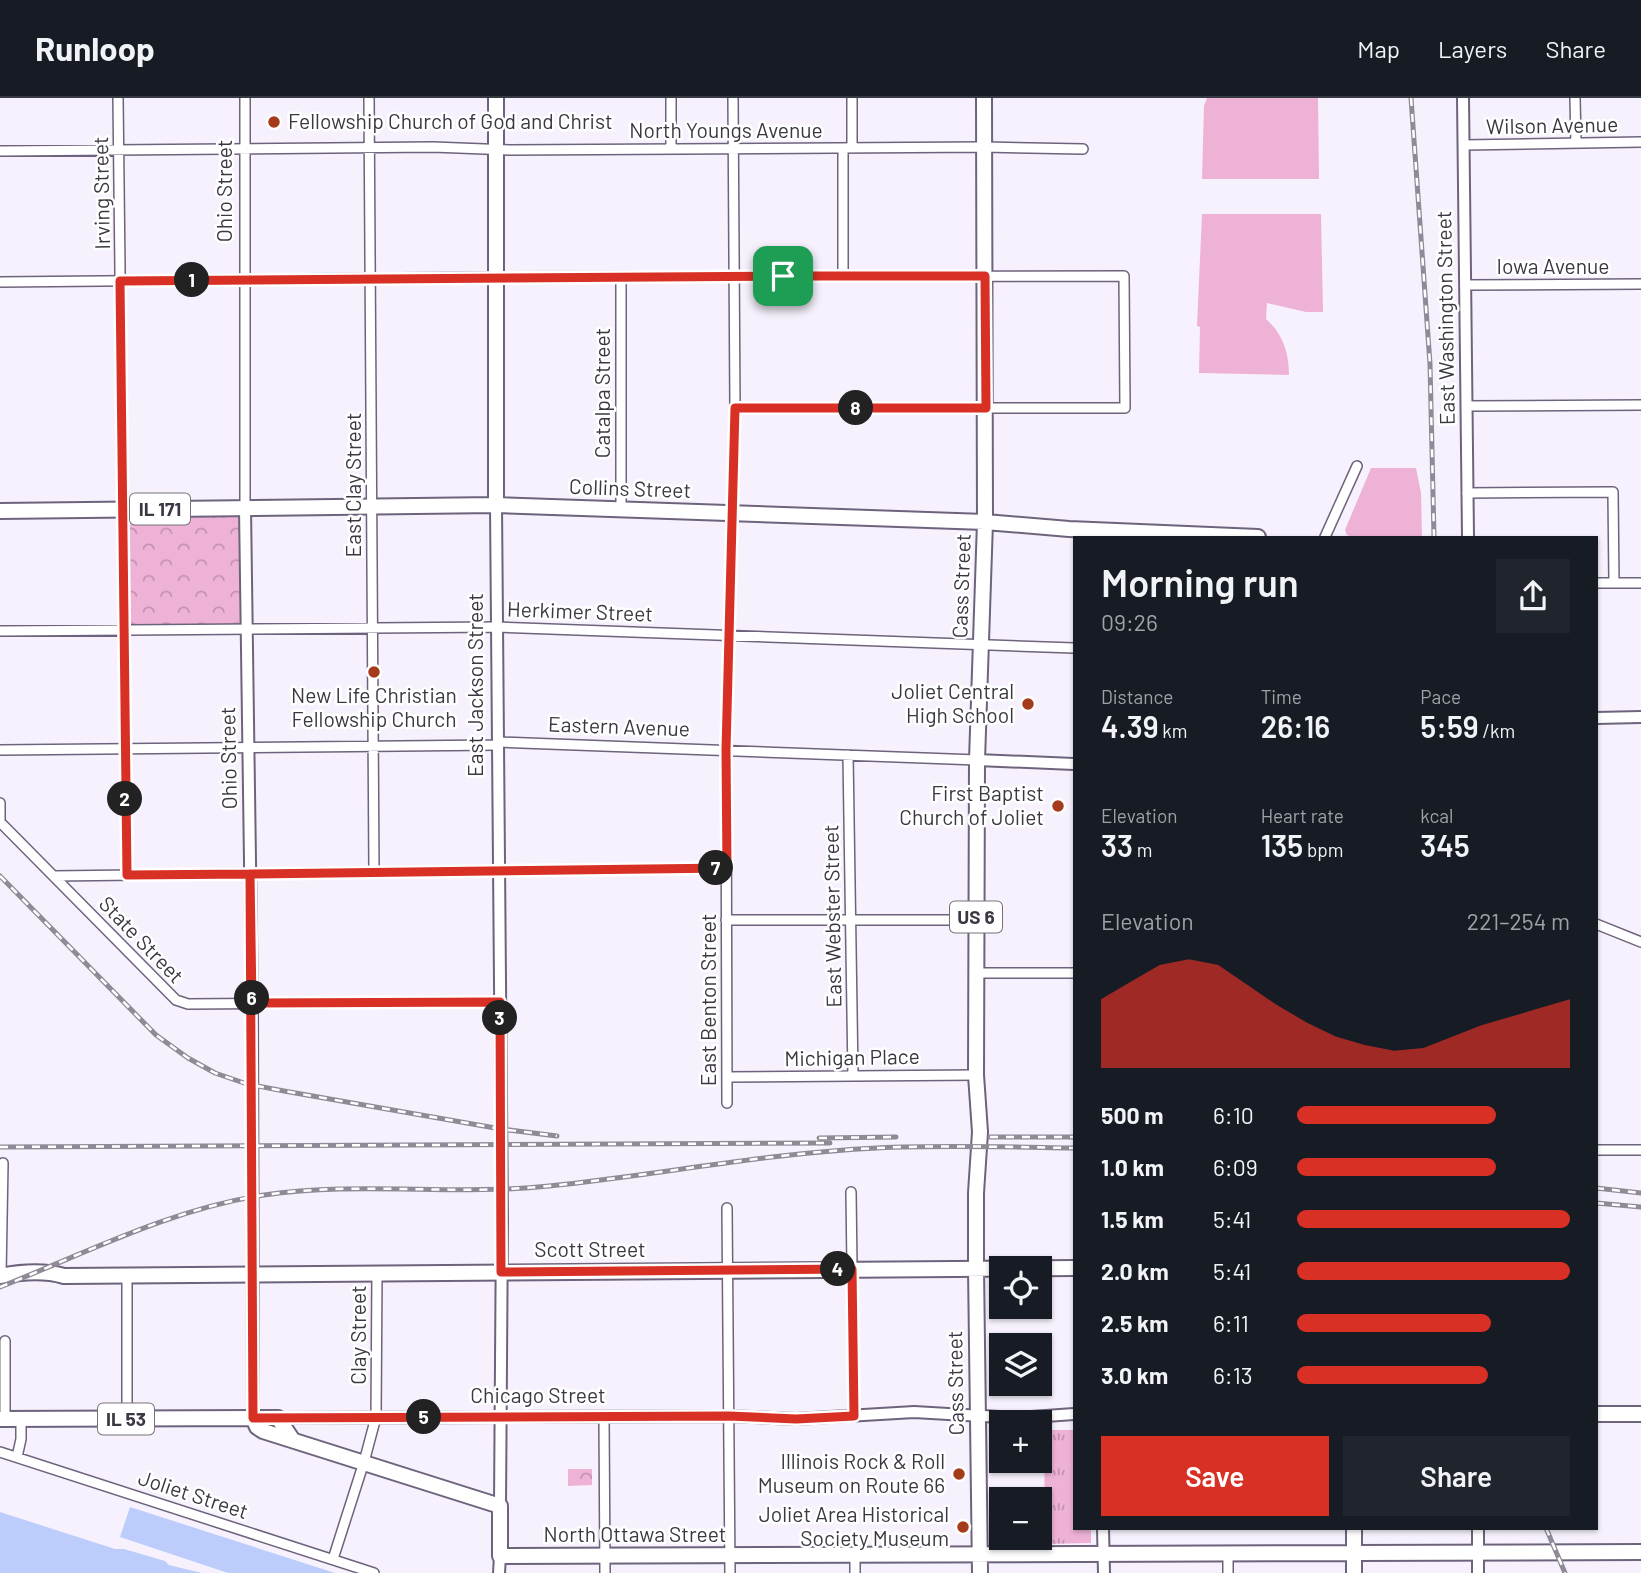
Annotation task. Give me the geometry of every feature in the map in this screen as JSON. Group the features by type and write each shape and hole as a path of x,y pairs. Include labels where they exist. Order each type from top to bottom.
{"main road":[{"name":"East Jackson Street","path":"496,98 496,505"},
{"name":"Cass Street","path":"980,1573 976,1268 976,1193 980,1157 976,1074 976,760 985,522 984,98"},
{"name":"Collins Street","path":"0,511 496,505 985,522 1209,536"},
{"name":"Scott Street","path":"1,1276 27,1273 64,1276 1073,1268"},
{"path":"1598,1414 1641,1414"},
{"path":"253,1418 257,1427 263,1431 500,1506 500,1556"},
{"name":"Chicago Street","path":"2,1419 278,1418"},
{"path":"278,1418 292,1439"},
{"path":"1354,1530 1354,1573"},
{"name":"North Ottawa Street","path":"500,1556 1641,1552"}],"street":[{"name":"Irving Street","path":"118,98 127,875"},
{"name":"Ohio Street","path":"245,98 245,508 252,1003 253,1418"},
{"name":"East Clay Street","path":"369,98 374,873"},
{"path":"671,98 671,149"},
{"name":"East Benton Street","path":"727,1103 726,750 735,408 733,98"},
{"path":"844,276 852,98"},
{"name":"East Washington Street","path":"1463,98 1468,536"},
{"path":"1575,98 1576,143"},
{"name":"Wilson Avenue","path":"1464,145 1641,142"},
{"name":"North Youngs Avenue","path":"0,151 369,148 1083,149"},
{"path":"0,282 496,277 1124,276 1125,408 735,408"},
{"name":"Catalpa Street","path":"621,277 621,509"},
{"name":"Iowa Avenue","path":"1465,285 1641,284"},
{"path":"1467,405 1641,405"},
{"path":"1325,536 1357,466"},
{"path":"1467,493 1613,492 1614,583"},
{"name":"East Jackson Street","path":"496,505 500,1506"},
{"path":"1598,583 1641,583"},
{"name":"Herkimer Street","path":"0,631 497,626 1073,648"},
{"path":"1598,718 1641,717"},
{"name":"Eastern Avenue","path":"0,750 373,747 498,743 1073,764"},
{"name":"East Webster Street","path":"848,755 853,1076"},
{"path":"0,803 0,822"},
{"name":"State Street","path":"0,822 176,1000 188,1004 500,1002"},
{"path":"54,876 727,868"},
{"path":"726,920 976,920"},
{"path":"1598,925 1641,943"},
{"path":"976,973 1073,973"},
{"name":"Michigan Place","path":"727,1077 976,1074"},
{"path":"1598,1150 1641,1150"},
{"path":"1,1276 4,1163"},
{"path":"851,1192 854,1416"},
{"path":"727,1208 730,1573"},
{"name":"Clay Street","path":"333,1559 376,1417 377,1273"},
{"path":"127,1275 127,1419"},
{"path":"2,1419 5,1341"},
{"name":"Chicago Street","path":"278,1418 729,1416 796,1419 914,1412 1017,1418 1073,1414"},
{"path":"604,1417 605,1573"},
{"path":"17,1457 21,1419"},
{"name":"Joliet Street","path":"0,1452 374,1573"},
{"path":"1104,1530 1104,1573"},
{"path":"1478,1530 1478,1573"},
{"path":"1227,1554 1228,1573"},
{"path":"499,1573 500,1556"},
{"path":"855,1556 855,1573"}],"green space":[{"path":"1207,98 1318,98 1319,179 1202,179 1204,106"},
{"path":"1202,214 1321,214 1323,312 1306,312 1267,303 1266,319 1284,344 1289,375 1199,373 1200,327 1197,326"},
{"path":"1371,468 1416,468 1421,493 1422,536 1350,536 1345,530"},
{"path":"124,511 242,511 245,624 125,627"},
{"path":"1052,1430 1073,1430 1073,1530 1091,1530 1091,1543 1052,1544 1052,1487 1044,1487 1044,1473 1052,1473"},
{"path":"568,1469 592,1469 592,1485 568,1486"}],"water":[{"path":"130,1507 335,1573 228,1573 120,1537"},
{"path":"0,1512 115,1549 124,1549 202,1573 0,1573"}],"railway":[{"path":"1411,98 1430,364 1434,536"},
{"path":"0,876 156,1035 215,1073 247,1084 284,1091 501,1129 557,1136"},
{"path":"819,1138 896,1137"},
{"path":"990,1137 1073,1137"},
{"path":"0,1147 830,1143"},
{"path":"0,1287 162,1221 196,1210 264,1195 335,1189 513,1189 795,1154 877,1148 1073,1148"},
{"path":"1598,1188 1641,1193"},
{"path":"1598,1203 1641,1207"},
{"path":"1547,1530 1565,1573"}],"place":[{"name":"Fellowship Church of God and Christ","path":"274,122"},
{"name":"New Life Christian Fellowship Church","path":"374,672"},
{"name":"Joliet Central High School","path":"1028,704"},
{"name":"First Baptist Church of Joliet","path":"1058,806"},
{"name":"Illinois Rock & Roll Museum on Route 66","path":"959,1474"},
{"name":"Joliet Area Historical Society Museum","path":"963,1527"}],"route":[{"path":"783,276 120,281 127,875 250,874 252,1003 500,1002 501,1272 852,1269 854,1416 796,1419 751,1416 253,1418 250,874 727,868 726,750 735,408 986,408 985,276 783,276"}]}
